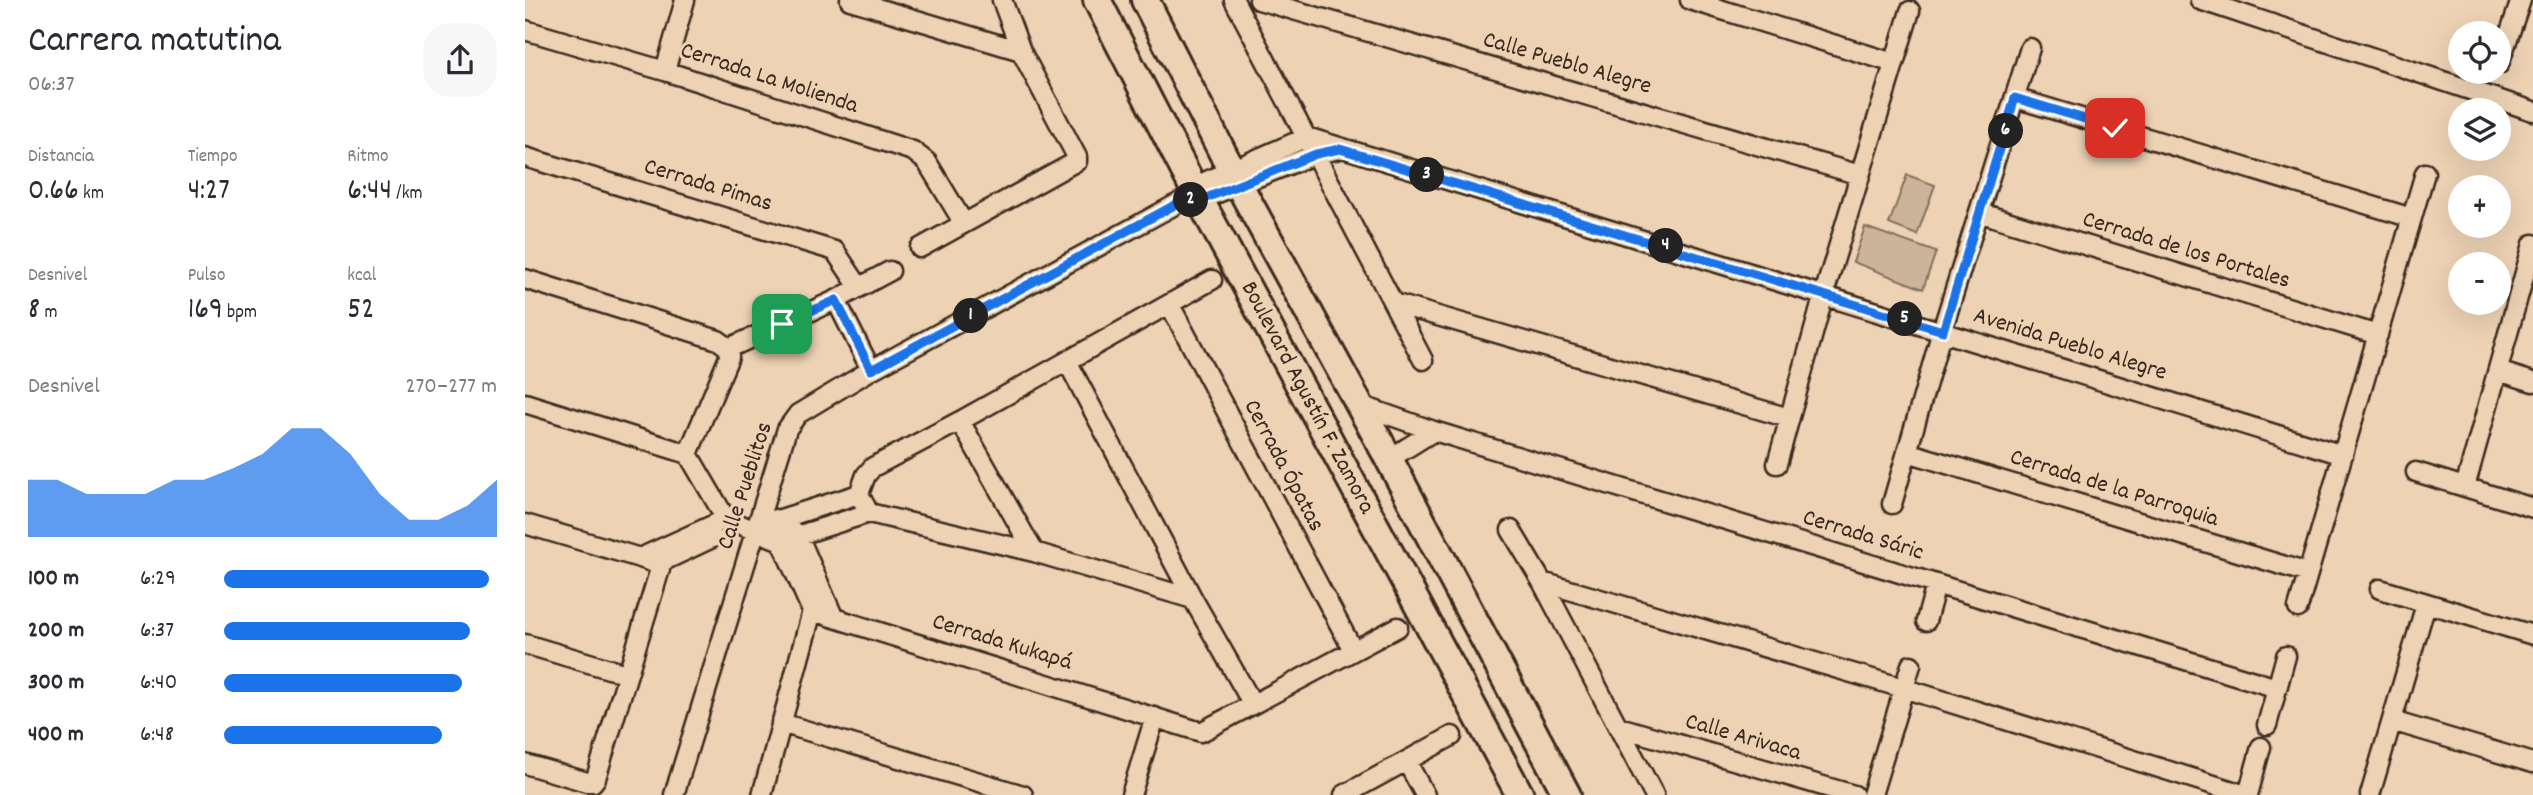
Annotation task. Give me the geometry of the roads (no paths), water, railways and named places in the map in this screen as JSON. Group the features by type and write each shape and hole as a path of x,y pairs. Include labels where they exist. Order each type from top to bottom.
{"street":[{"path":"665,71 685,0"},
{"path":"850,0 1021,51"},
{"path":"920,248 1077,161 1021,51 1002,0"},
{"name":"Boulevard Agustín F. Zamora","path":"1097,0 1193,196 1520,795"},
{"name":"Boulevard Agustín F. Zamora","path":"1145,0 1235,176 1567,795"},
{"path":"1234,0 1423,360"},
{"name":"Calle Pueblo Alegre","path":"1259,0 1860,175"},
{"path":"1690,0 1894,63"},
{"path":"2200,0 2227,4 2533,111"},
{"path":"2511,29 2521,0"},
{"path":"1777,464 1824,294 1910,11"},
{"name":"Cerrada La Molienda","path":"525,30 665,71 913,151 927,162 963,222"},
{"path":"1892,504 2030,48"},
{"path":"2488,97 2493,84"},
{"path":"2015,98 2412,218"},
{"name":"Avenida Pueblo Alegre","path":"1193,196 1307,137 2343,455"},
{"name":"Avenida Pueblo Alegre","path":"1235,176 1340,149"},
{"name":"Cerrada Pimas","path":"525,157 835,251 859,287"},
{"path":"2298,608 2425,173"},
{"name":"Calle Pueblitos","path":"674,795 741,525 792,420 871,370 1193,196"},
{"name":"Cerrada de los Portales","path":"1981,214 2378,335"},
{"path":"2465,487 2532,250"},
{"path":"729,348 836,300 890,271"},
{"path":"525,279 718,340 729,348"},
{"path":"869,513 859,494 866,475 873,467 1212,280"},
{"path":"836,300 871,370"},
{"path":"1394,303 1790,418"},
{"name":"Cerrada Ópatas","path":"1170,305 1353,650"},
{"path":"688,454 729,357 729,348"},
{"path":"1067,361 1193,599 1251,701 1254,703 1398,627"},
{"path":"2498,371 2533,382"},
{"path":"525,403 688,454 741,525 781,541 869,513 1034,552 1193,599"},
{"name":"Cerrada Sáric","path":"1360,405 1434,431 2277,688"},
{"path":"960,421 1034,552"},
{"path":"1389,459 1434,431"},
{"name":"Cerrada de la Parroquia","path":"1907,452 2308,573"},
{"path":"2416,472 2533,508"},
{"path":"639,558 741,525 775,519 859,494"},
{"path":"775,519 798,536 833,616"},
{"path":"525,524 639,558 657,564 660,569 596,778 593,782 525,764"},
{"path":"657,564 741,525"},
{"path":"1511,530 1542,582 1654,795"},
{"path":"762,795 812,611 781,541"},
{"path":"1542,582 1903,688 2247,795 2262,747"},
{"path":"1926,621 1936,585"},
{"path":"2380,589 2533,635"},
{"path":"2370,795 2426,604"},
{"name":"Cerrada Kukapá","path":"812,611 1201,732 1254,703"},
{"path":"525,644 627,674"},
{"path":"2267,725 2286,656"},
{"path":"1872,795 1911,665"},
{"path":"1484,727 1521,708"},
{"path":"1131,795 1155,717"},
{"path":"2392,721 2533,763"},
{"path":"781,723 1023,795"},
{"name":"Calle Arivaca","path":"1619,727 1854,795"},
{"path":"1344,795 1452,736"},
{"path":"1407,762 1425,795"}]}
